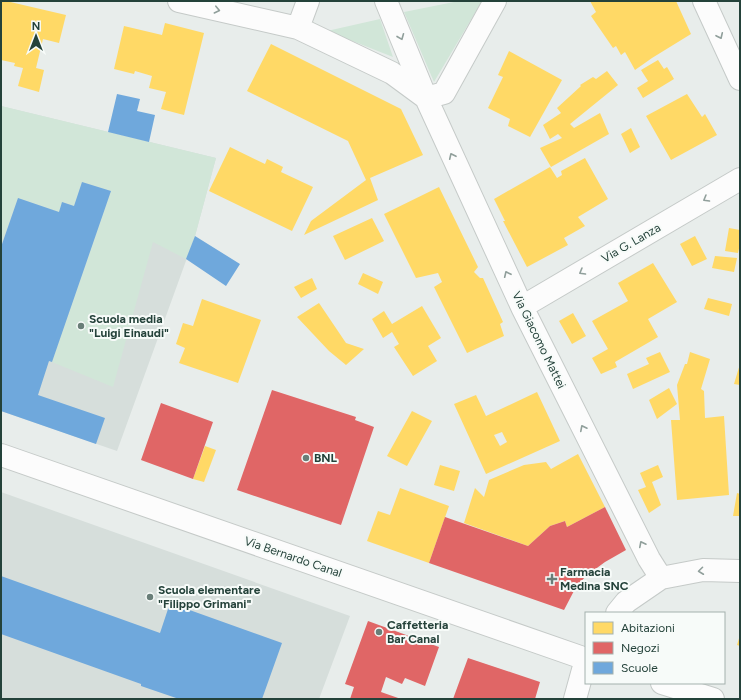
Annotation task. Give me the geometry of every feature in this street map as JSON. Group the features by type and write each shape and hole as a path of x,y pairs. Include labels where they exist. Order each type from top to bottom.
{"street":[{"path":"179,1 298,28 392,72 426,98 444,93 495,1"},
{"path":"298,28 308,1"},
{"name":"Via Giacomo Mattei","path":"389,1 426,98 522,307 649,560 661,578"},
{"path":"704,1 740,79"},
{"name":"Via G. Lanza","path":"522,307 740,179"},
{"name":"Via Bernardo Canal","path":"1,455 585,659"},
{"path":"618,612 626,602 661,578 703,570 740,571"},
{"path":"575,699 585,663"},
{"path":"665,684 713,699"}],"shaded area":[{"name":"Scuola media \"Luigi Einaudi\"","path":"1,106 216,158 195,236 117,451 1,411"},
{"name":"Scuola elementare \"Filippo Grimani\"","path":"1,492 350,616 319,699 1,699"}],"green space":[{"path":"459,1 482,1 434,82 404,12"},
{"path":"380,19 393,57 327,31"},
{"path":"1,106 216,158 195,236 186,259 153,242 113,387 52,362 111,191 82,182 74,206 63,202 59,212 18,198 1,245"}],"building: Abitazioni":[{"path":"1,1 66,15 59,43 43,39 36,68 44,70 39,92 18,86 23,68 14,66 15,63 1,60"},
{"path":"590,1 676,1 691,34 635,70 625,52 621,55 616,46 613,48 591,16 596,12"},
{"path":"165,23 204,33 184,115 161,109 166,92 149,88 152,76 135,71 134,74 114,69 124,26 162,35"},
{"path":"271,44 401,109 423,155 370,178 378,200 304,235 311,221 366,180 348,141 247,91"},
{"path":"509,51 562,80 530,137 508,126 510,119 488,108 503,77 498,75"},
{"path":"658,60 664,69 667,67 674,79 643,98 637,88 648,81 641,70"},
{"path":"607,71 618,85 570,124 574,128 600,113 609,134 551,167 540,148 562,138 558,134 550,139 543,125 561,113 557,108 581,86 580,85 593,77 596,79"},
{"path":"687,94 702,117 705,114 717,135 671,160 646,116"},
{"path":"631,128 640,147 630,153 621,134"},
{"path":"230,147 265,164 267,159 283,167 281,172 313,187 292,231 209,191"},
{"path":"585,158 608,199 578,217 585,226 564,238 568,245 527,267 503,221 505,221 494,199 550,167 557,178 562,175 561,171"},
{"path":"439,187 478,267 474,272 480,278 483,278 503,322 500,324 504,336 467,353 434,287 442,282 438,273 416,278 384,214"},
{"path":"372,218 384,241 345,260 333,236"},
{"path":"729,228 740,230 740,244 738,253 725,251"},
{"path":"695,236 707,259 692,266 680,244"},
{"path":"715,256 737,258 734,272 712,268"},
{"path":"653,263 677,302 648,319 658,337 615,362 617,367 601,374 592,358 608,349 592,321 628,301 618,283"},
{"path":"363,273 383,282 378,294 358,284"},
{"path":"312,278 317,289 301,298 294,287"},
{"path":"708,298 732,304 729,316 704,309"},
{"path":"202,299 261,320 238,383 179,363 185,348 176,344 183,323 193,326"},
{"path":"319,303 346,343 364,349 346,365 329,351 297,317"},
{"path":"422,306 441,338 428,346 437,361 413,376 394,347 399,344 392,332 383,338 372,319 384,311 392,324"},
{"path":"573,313 586,336 572,344 559,321"},
{"path":"660,352 670,372 633,389 627,374 649,364 646,358"},
{"path":"690,352 710,359 701,389 704,391 705,418 724,416 729,495 677,500 671,420 680,420 677,385 685,364 687,364"},
{"path":"740,364 740,385 734,384"},
{"path":"669,388 677,404 657,419 649,400"},
{"path":"537,392 560,441 486,474 454,404 476,395 486,416","holes":["502,432 507,442 500,446 494,435"]},
{"path":"412,411 432,421 407,466 387,456"},
{"path":"205,446 216,450 204,482 193,479"},
{"path":"578,454 605,507 567,527 565,521 550,526 528,546 464,523 475,488 484,497 489,480 524,465 546,462 551,469"},
{"path":"440,465 460,471 454,491 434,485"},
{"path":"658,465 663,477 652,482 661,505 649,513 638,490 646,487 640,473"},
{"path":"400,488 449,506 429,563 367,541 378,511 390,515"},
{"path":"737,493 740,494 740,516 733,516"},
{"path":"740,635 740,646 737,645"}],"building: Negozi":[{"name":"BNL","path":"272,390 356,417 355,420 374,427 341,525 237,490"},
{"path":"161,403 213,422 193,479 141,460"},
{"path":"605,507 626,550 605,562 586,576 576,587 564,610 429,563 445,517 528,546 550,526 565,521 567,527"},
{"path":"368,621 439,647 425,686 405,678 402,684 386,677 381,692 401,699 350,699 354,687 345,684"},
{"path":"468,658 540,682 535,699 453,699"}],"building: Scuole":[{"path":"117,94 140,99 137,111 155,115 149,142 108,132"},
{"path":"82,182 111,191 52,362 49,361 38,395 105,418 96,444 1,411 1,247 18,198 59,212 62,202 74,206"},
{"path":"195,236 240,264 226,286 186,259"},
{"path":"1,576 160,633 170,603 282,643 262,699 179,699 1,634"}],"place":[{"name":"Scuola media \"Luigi Einaudi\"","path":"81,326"},
{"name":"BNL","path":"306,458"},
{"name":"Farmacia Medina SNC","path":"552,579"},
{"name":"Scuola elementare \"Filippo Grimani\"","path":"150,597"},
{"name":"Caffetteria Bar Canal","path":"379,632"}]}
